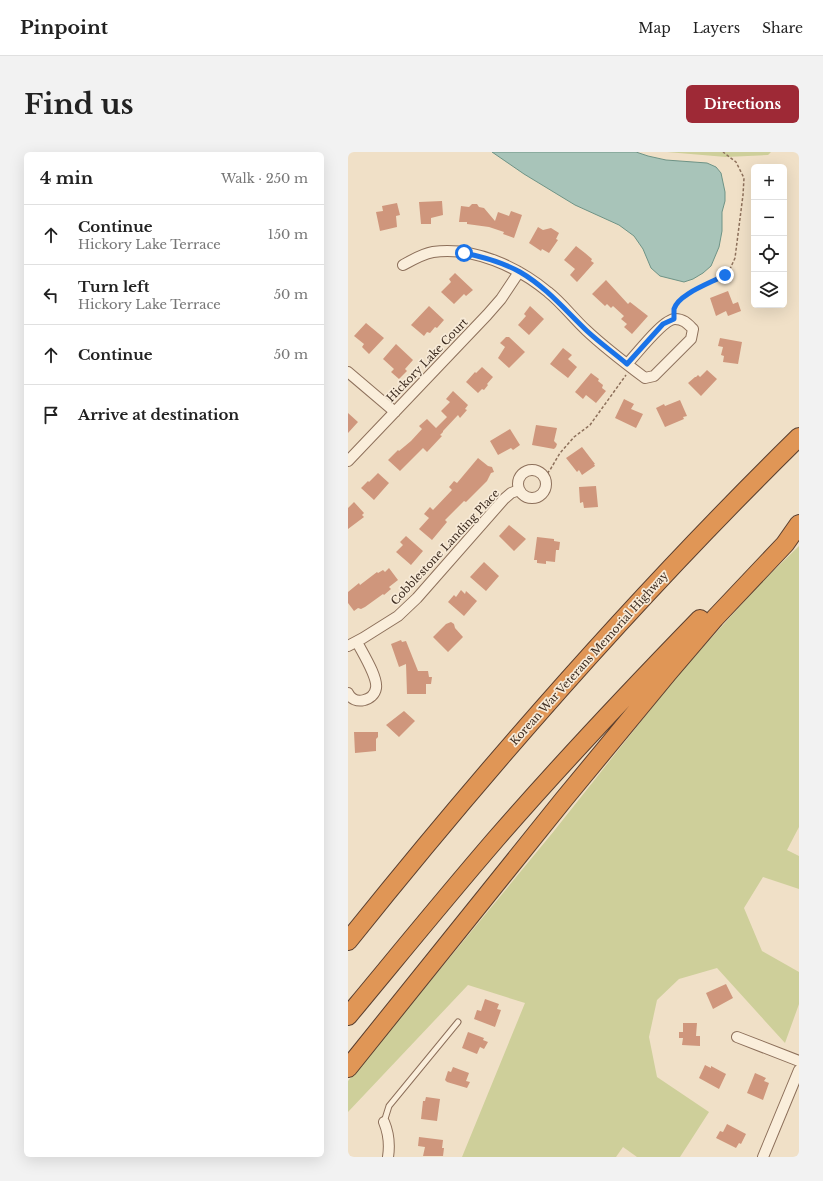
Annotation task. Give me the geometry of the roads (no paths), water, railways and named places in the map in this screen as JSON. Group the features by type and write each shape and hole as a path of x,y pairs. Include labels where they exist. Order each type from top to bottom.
{"highway":[{"name":"Korean War Veterans Memorial Highway","path":"348,941 390,888 510,746 596,648 723,512 799,436"},
{"path":"348,1016 426,921 590,734 702,617 779,540 799,524"},
{"path":"348,1068 564,799 715,618 785,544 799,524"}],"street":[{"path":"403,265 421,255 433,252 464,253 484,257 503,264 533,280 549,293 586,330 630,366 645,378 654,376 691,339 693,330 686,321 674,319 663,324 630,366"},
{"name":"Hickory Lake Court","path":"348,461 492,310 519,272"},
{"path":"348,372 395,412"},
{"path":"537,471 544,477 546,486 539,497 530,498 520,490 519,481 524,474 537,471"},
{"name":"Cobblestone Landing Place","path":"353,644 398,616 417,598 504,499 520,490"},
{"path":"348,693 350,697 356,701 364,701 371,697 376,688 375,680 353,644"},
{"path":"737,1037 799,1061"},
{"path":"763,1157 799,1070"},
{"path":"384,1122 389,1133 390,1144 388,1157"}],"lane":[{"path":"384,1122 389,1106 458,1022"}]}
